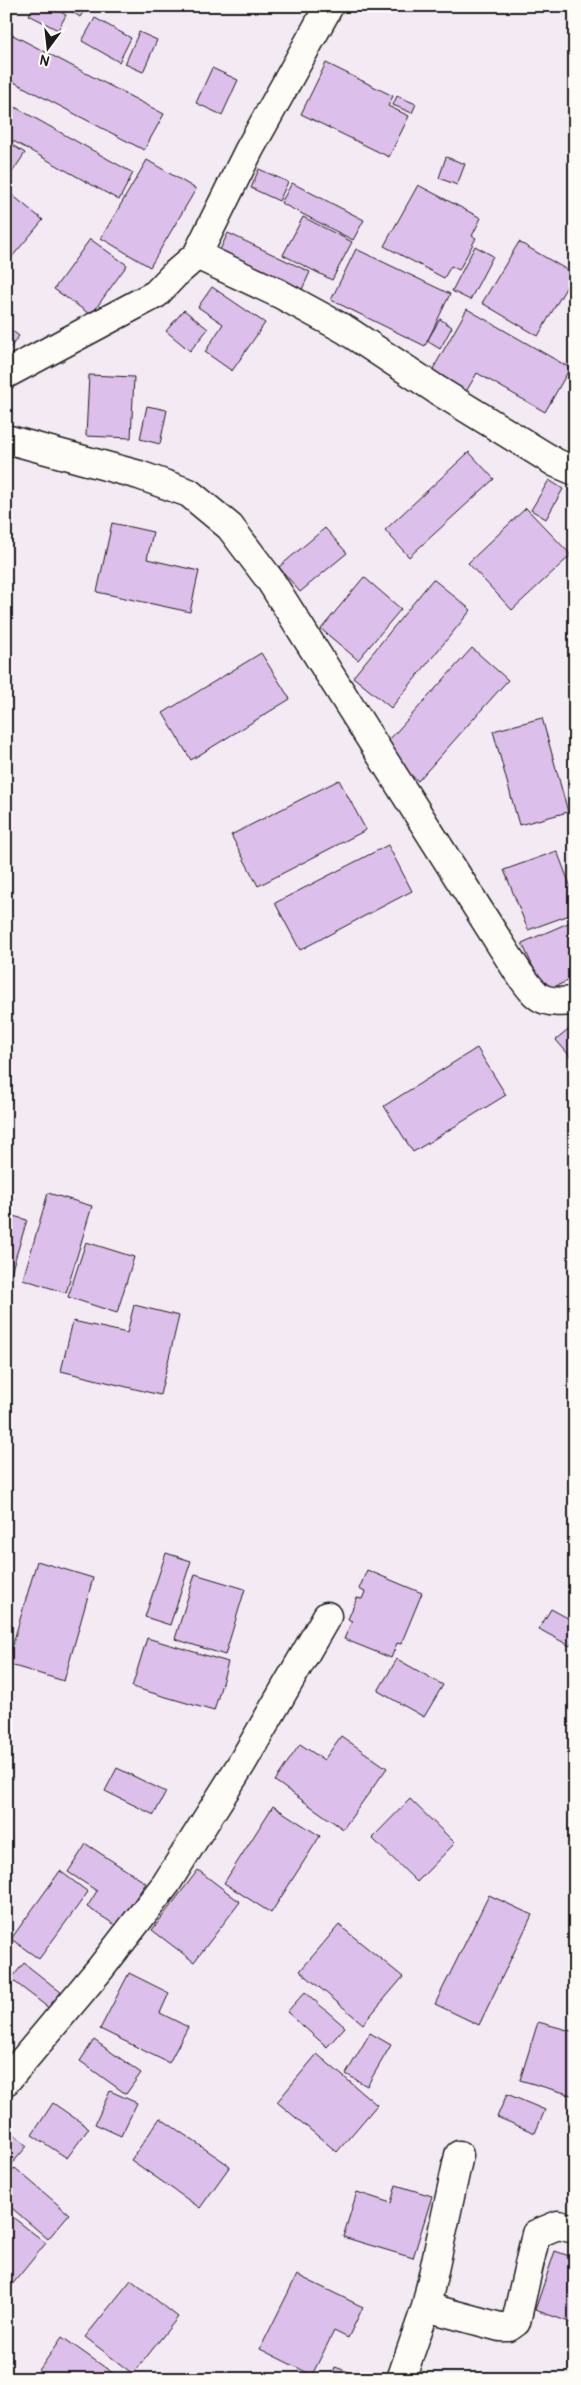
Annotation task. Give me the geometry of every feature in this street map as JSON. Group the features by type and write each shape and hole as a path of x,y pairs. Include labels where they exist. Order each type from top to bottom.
{"street":[{"path":"6,374 156,294 174,274 198,256 249,150 329,6"},
{"path":"198,256 280,294 346,330 436,390 556,463 575,471"},
{"path":"6,439 139,475 189,493 230,527 270,580 536,997 556,1003 575,1001"},
{"path":"6,2081 100,1969 166,1884 242,1763 327,1616"},
{"path":"401,2379 426,2307 459,2156"},
{"path":"426,2307 500,2327 510,2327 516,2322 536,2234 558,2225 575,2229"}],"building":[{"path":"34,6 50,6 66,15 58,30 29,15"},
{"path":"64,6 87,6 80,17"},
{"path":"95,18 131,38 119,62 82,41"},
{"path":"139,32 157,40 143,72 125,64"},
{"path":"9,33 164,114 144,150 6,78 6,37"},
{"path":"326,63 393,96 388,106 409,116 389,157 301,114"},
{"path":"212,68 238,80 222,115 196,103"},
{"path":"397,96 416,104 412,113 393,105"},
{"path":"6,102 133,173 119,200 6,137"},
{"path":"6,141 25,153 9,177 6,176"},
{"path":"446,157 465,164 457,185 439,178"},
{"path":"147,160 196,189 150,267 101,238"},
{"path":"259,169 288,182 279,201 251,188"},
{"path":"292,183 364,220 353,240 281,203"},
{"path":"418,185 481,218 472,236 476,238 459,270 451,266 444,278 384,246"},
{"path":"6,190 43,220 6,264"},
{"path":"303,217 352,242 332,280 283,255"},
{"path":"228,233 310,272 299,296 217,256"},
{"path":"90,239 127,265 91,315 54,289"},
{"path":"519,242 574,274 538,336 482,303"},
{"path":"475,246 493,256 470,300 452,291"},
{"path":"356,249 450,294 425,346 331,300"},
{"path":"212,287 265,323 232,371 205,352 223,324 198,307"},
{"path":"467,309 570,368 545,412 477,373 464,395 429,376"},
{"path":"184,310 208,329 190,351 166,331"},
{"path":"440,319 452,327 440,349 427,341"},
{"path":"6,326 19,336 6,353"},
{"path":"89,375 134,377 131,438 86,436"},
{"path":"147,406 167,410 160,444 140,439"},
{"path":"469,452 494,479 409,557 385,530"},
{"path":"549,480 563,489 546,519 531,510"},
{"path":"526,508 571,555 512,610 468,563"},
{"path":"112,523 153,532 147,559 199,571 190,612 97,592"},
{"path":"325,528 347,553 300,592 279,567"},
{"path":"364,577 401,609 358,660 321,629"},
{"path":"433,579 471,610 391,708 353,677"},
{"path":"472,648 508,680 418,781 381,749"},
{"path":"261,653 290,699 191,760 163,713"},
{"path":"542,718 568,812 519,825 493,731"},
{"path":"339,780 366,830 258,886 231,835"},
{"path":"388,845 412,891 300,950 275,903"},
{"path":"557,851 575,898 575,913 528,930 504,870"},
{"path":"575,920 575,978 544,991 522,943"},
{"path":"572,1027 575,1030 575,1062 556,1040"},
{"path":"477,1048 506,1095 413,1152 384,1106"},
{"path":"48,1193 92,1206 66,1293 23,1279"},
{"path":"6,1214 27,1220 10,1276 6,1275"},
{"path":"86,1242 134,1257 117,1313 68,1297"},
{"path":"134,1305 179,1316 160,1395 61,1371 73,1321 127,1333"},
{"path":"166,1553 191,1561 170,1625 145,1617"},
{"path":"37,1561 93,1578 64,1681 7,1664"},
{"path":"367,1570 422,1593 401,1644 397,1643 391,1658 344,1639 352,1621 348,1619 357,1598 362,1599 365,1592 359,1589"},
{"path":"195,1574 245,1589 225,1655 175,1639"},
{"path":"551,1609 575,1622 575,1637 570,1646 539,1629"},
{"path":"147,1638 228,1662 214,1711 132,1687"},
{"path":"397,1659 443,1685 424,1717 378,1691"},
{"path":"341,1736 387,1768 343,1829 275,1781 300,1744 324,1760"},
{"path":"117,1768 166,1792 154,1815 105,1791"},
{"path":"410,1799 455,1843 417,1882 372,1838"},
{"path":"273,1806 320,1836 271,1913 224,1883"},
{"path":"86,1844 146,1883 117,1926 87,1907 97,1891 68,1872"},
{"path":"198,1870 240,1902 194,1962 152,1930"},
{"path":"60,1871 88,1892 39,1959 11,1939"},
{"path":"489,1895 532,1915 479,2025 435,2004"},
{"path":"339,1925 403,1977 363,2024 300,1971"},
{"path":"24,1963 62,1993 50,2009 11,1979"},
{"path":"129,1973 169,1993 160,2013 188,2027 169,2063 100,2029"},
{"path":"305,1992 345,2027 327,2047 287,2012"},
{"path":"538,2022 575,2032 575,2096 520,2080"},
{"path":"370,2033 391,2045 367,2086 346,2074"},
{"path":"94,2040 141,2073 126,2094 80,2061"},
{"path":"317,2054 377,2105 337,2152 277,2102"},
{"path":"110,2091 137,2103 121,2136 95,2124"},
{"path":"507,2094 545,2110 535,2133 497,2117"},
{"path":"53,2103 89,2128 67,2158 32,2135"},
{"path":"160,2118 230,2166 200,2208 131,2160"},
{"path":"6,2128 27,2146 6,2171"},
{"path":"15,2168 69,2214 48,2239 6,2203 6,2178"},
{"path":"396,2185 432,2196 413,2258 343,2237 357,2192 391,2203"},
{"path":"6,2212 46,2243 11,2286 6,2282"},
{"path":"555,2251 575,2258 575,2324 535,2310"},
{"path":"297,2275 363,2307 348,2338 334,2331 312,2375 260,2349"},
{"path":"131,2280 178,2317 133,2374 85,2337"},
{"path":"62,2337 117,2376 115,2379 33,2379"},
{"path":"335,2367 368,2379 331,2379"}]}
